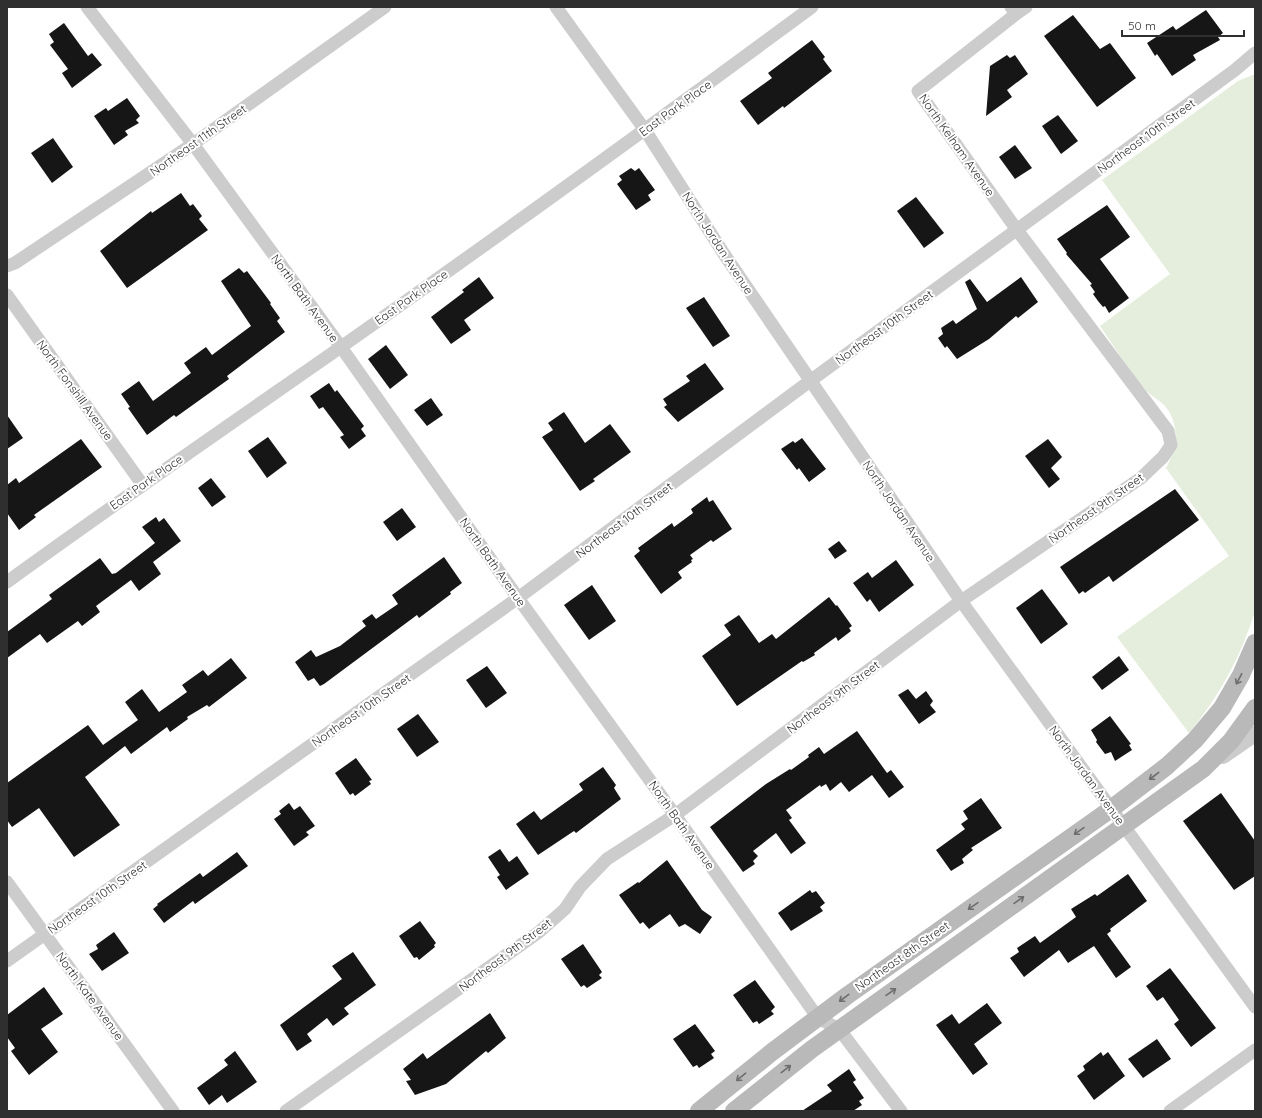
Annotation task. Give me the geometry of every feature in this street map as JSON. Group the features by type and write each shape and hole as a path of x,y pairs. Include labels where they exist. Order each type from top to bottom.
{"main road":[{"name":"Northeast 8th Street","path":"699,1111 772,1052 818,1018 1111,809 1167,766 1206,728 1231,694 1255,643"},
{"name":"Northeast 8th Street","path":"734,1111 839,1029 1203,769 1231,740 1255,708"}],"street":[{"name":"North Bath Avenue","path":"87,7 193,144 341,347 518,598 675,814 818,1018 839,1029 901,1111"},
{"name":"Northeast 11th Street","path":"7,266 15,263 193,144 385,7"},
{"name":"North Jordan Avenue","path":"556,7 646,130 724,254 961,601 1255,1007"},
{"name":"East Park Place","path":"7,582 142,484 341,347 646,130 812,7"},
{"name":"North Kelham Avenue","path":"1017,230 918,91 1018,9"},
{"name":"Northeast 10th Street","path":"7,961 518,598 810,381 1235,70 1255,52"},
{"name":"Northeast 10th Street","path":"1235,70 1255,62"},
{"name":"Northeast 9th Street","path":"286,1111 539,932 565,909 580,886 607,859 675,814 961,601 1141,478 1163,457 1171,445 1168,431 1017,230"},
{"name":"North Fonshill Avenue","path":"7,295 142,484"},
{"path":"1203,769 1255,734"},
{"name":"North Kate Avenue","path":"7,882 173,1111"},
{"path":"1170,1111 1255,1050"}],"green space":[{"path":"1255,74 1255,611 1243,644 1228,675 1210,705 1189,733 1117,637 1229,556 1166,468 1173,453 1175,444 1175,427 1169,411 1138,381 1100,326 1170,274 1102,180 1238,81"}],"building":[{"path":"1206,10 1223,33 1218,37 1220,40 1193,55 1196,60 1172,76 1157,54 1155,56 1147,43 1173,26 1176,30"},
{"path":"1073,15 1100,49 1110,43 1136,78 1097,107 1044,36"},
{"path":"64,23 88,56 92,53 102,65 72,88 62,73 68,69 50,45 54,42 49,34"},
{"path":"812,40 825,57 823,59 832,71 784,108 783,106 758,125 740,101 772,78 768,73"},
{"path":"1007,55 1010,58 1015,55 1028,74 1007,90 1012,97 986,116 990,66"},
{"path":"127,98 140,116 136,120 139,123 125,131 128,135 114,145 94,116 106,108 108,111"},
{"path":"1058,115 1078,141 1061,154 1042,126"},
{"path":"53,138 73,167 52,183 31,153"},
{"path":"1015,145 1032,168 1015,179 999,157"},
{"path":"631,168 635,171 639,168 655,190 648,195 651,200 636,210 617,184 622,180 619,176"},
{"path":"181,193 190,206 193,204 202,216 199,219 208,230 127,288 100,251 151,211 152,213"},
{"path":"916,197 944,233 924,248 897,211"},
{"path":"1107,205 1130,237 1100,259 1129,298 1109,313 1105,306 1103,307 1093,294 1095,292 1090,285 1092,284 1066,254 1067,253 1057,239"},
{"path":"239,268 244,273 247,271 271,303 270,304 280,318 277,321 285,332 227,376 229,379 176,417 174,415 147,435 128,408 130,407 121,394 139,381 153,401 191,373 184,363 206,347 212,355 251,326 221,281"},
{"path":"479,277 494,298 464,320 471,330 451,344 431,317 464,292 462,290"},
{"path":"1021,277 1038,302 1018,318 1016,316 989,339 957,359 947,346 945,348 938,338 943,334 941,328 953,320 956,324 977,309 965,282 970,279 987,302"},
{"path":"704,297 730,336 713,347 686,308"},
{"path":"386,345 408,375 390,389 368,359"},
{"path":"705,363 724,389 678,422 664,407 667,405 663,399 690,381 686,376"},
{"path":"329,383 335,392 337,390 364,426 361,429 366,436 349,449 340,437 344,435 323,407 319,409 310,396"},
{"path":"431,398 443,415 427,426 414,410"},
{"path":"564,412 585,443 610,424 631,452 593,479 595,481 580,491 542,437 553,430 548,423"},
{"path":"7,415 23,438 7,449"},
{"path":"268,437 287,463 267,478 248,451"},
{"path":"802,438 826,469 809,482 799,468 797,470 781,449 793,441 795,443"},
{"path":"81,439 102,467 34,515 36,517 19,530 7,513 7,485 16,478 19,483"},
{"path":"1048,439 1062,457 1051,468 1060,479 1049,488 1025,456"},
{"path":"211,478 226,497 212,507 198,488"},
{"path":"1175,489 1199,520 1113,582 1109,576 1085,593 1083,591 1079,594 1060,567"},
{"path":"707,497 709,502 713,500 732,529 713,542 711,540 690,555 693,559 691,560 692,562 678,572 682,578 661,594 634,556 640,551 638,548 672,523 674,527 693,513 691,509"},
{"path":"402,508 416,527 397,541 383,522"},
{"path":"156,517 159,522 164,518 181,541 153,562 161,574 139,591 131,580 96,606 100,612 82,626 78,621 47,643 40,634 7,658 7,632 52,599 49,595 100,558 112,574 116,573 155,543 142,527"},
{"path":"839,541 847,551 835,559 828,549"},
{"path":"444,557 462,583 450,592 451,594 419,618 417,615 324,684 320,686 314,678 308,681 295,662 311,650 316,657 340,646 366,626 362,621 372,614 376,619 398,604 392,595"},
{"path":"896,560 914,585 879,612 870,599 867,602 853,583 868,572 872,578"},
{"path":"592,585 616,621 589,640 564,605"},
{"path":"1042,589 1068,624 1041,644 1016,608"},
{"path":"829,597 836,606 837,605 852,626 849,628 851,631 838,641 836,637 814,653 815,655 803,662 802,661 737,706 702,656 731,635 724,625 739,615 759,643 772,634 776,639"},
{"path":"1119,656 1129,670 1102,690 1092,677"},
{"path":"231,658 247,678 209,707 207,705 187,717 188,719 170,732 167,727 131,754 125,746 85,777 120,825 74,857 39,808 12,827 7,820 7,783 88,725 103,745 138,720 125,702 142,689 159,712 187,692 182,685 203,670 208,676"},
{"path":"487,666 507,693 486,708 466,680"},
{"path":"908,689 916,699 926,691 933,701 930,705 936,712 919,724 898,695"},
{"path":"418,714 439,742 417,757 397,729"},
{"path":"1110,716 1131,744 1129,745 1132,750 1115,761 1111,752 1105,754 1096,742 1097,740 1091,730"},
{"path":"857,731 887,773 891,770 904,787 889,798 872,775 849,792 841,782 830,791 826,784 821,787 820,785 786,810 792,818 789,820 806,843 791,854 776,833 753,851 758,856 753,861 755,864 743,872 710,827 766,784 790,769 791,770 809,757 808,755 819,747 824,754"},
{"path":"356,758 372,780 369,781 371,784 355,796 353,793 350,795 335,773"},
{"path":"603,767 616,785 614,788 621,799 576,833 574,831 538,855 516,824 534,811 541,820 583,790 579,784"},
{"path":"1221,793 1255,841 1255,876 1234,890 1183,821"},
{"path":"981,798 1002,828 971,848 973,850 962,859 964,863 951,871 936,850 965,829 961,824 968,819 963,811"},
{"path":"289,803 294,810 300,806 315,826 306,832 309,835 294,846 274,819 281,814 279,811"},
{"path":"500,849 509,862 517,856 529,874 506,890 497,877 500,875 488,857"},
{"path":"237,852 248,866 195,904 193,901 164,923 153,909 158,905 157,904 200,873 203,877"},
{"path":"667,860 702,910 712,917 700,934 685,924 679,927 670,914 649,929 643,922 640,924 619,895 638,882 639,883"},
{"path":"1128,874 1147,901 1110,929 1111,931 1107,934 1131,967 1116,978 1094,946 1068,963 1059,950 1024,977 1010,958 1019,952 1017,948 1035,936 1040,943 1076,917 1071,909 1095,894 1097,896"},
{"path":"810,890 812,893 816,891 825,903 820,907 823,911 791,931 778,913"},
{"path":"420,921 436,943 434,945 435,947 419,960 417,957 414,958 399,936"},
{"path":"114,932 129,953 102,971 89,954 98,949 96,945"},
{"path":"583,944 602,972 599,975 602,978 587,988 584,985 581,987 561,959"},
{"path":"353,952 376,985 344,1008 349,1014 333,1026 327,1018 307,1034 312,1041 297,1051 280,1025 342,979 332,966"},
{"path":"1170,968 1216,1028 1191,1047 1174,1024 1179,1020 1163,997 1157,1001 1146,986"},
{"path":"755,980 775,1007 771,1011 774,1014 759,1024 757,1021 753,1023 733,995"},
{"path":"44,987 63,1014 41,1029 58,1052 29,1075 11,1051 15,1048 7,1037 7,1015"},
{"path":"987,1003 1002,1023 974,1044 988,1064 973,1075 936,1025 952,1014 959,1024"},
{"path":"490,1013 506,1038 488,1053 486,1051 446,1084 415,1095 406,1081 411,1080 403,1069 423,1053 427,1059"},
{"path":"695,1024 715,1051 711,1054 714,1058 699,1068 697,1065 693,1067 673,1039"},
{"path":"1157,1039 1171,1059 1143,1078 1128,1059"},
{"path":"235,1051 257,1082 227,1103 222,1095 209,1105 197,1088 228,1065 224,1060"},
{"path":"1101,1052 1103,1056 1108,1052 1125,1076 1094,1100 1077,1076 1085,1070 1083,1066"},
{"path":"849,1069 856,1080 853,1082 864,1098 859,1101 862,1105 853,1111 802,1111 832,1091 827,1085"}]}
